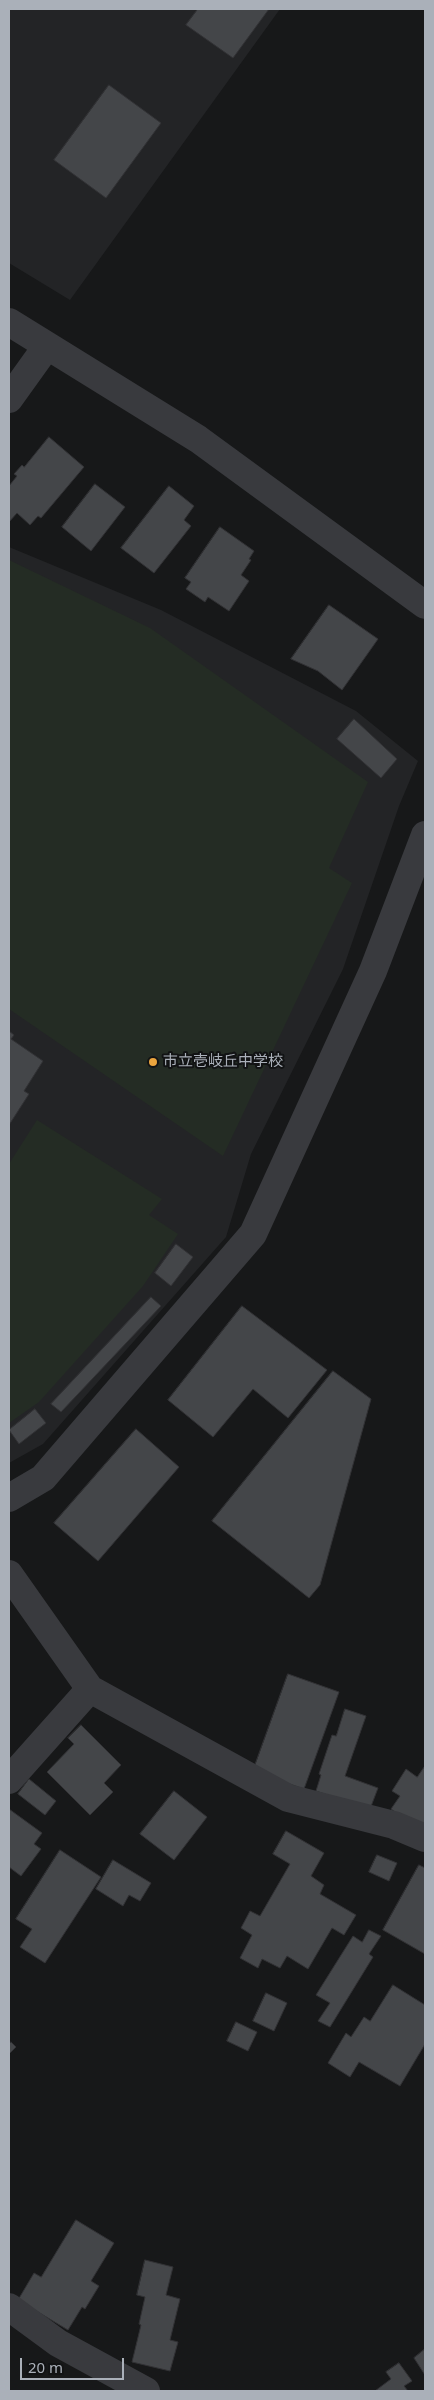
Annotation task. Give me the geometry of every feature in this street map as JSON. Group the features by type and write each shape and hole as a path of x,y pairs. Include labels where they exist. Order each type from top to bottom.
{"street":[{"path":"9,322 198,439 425,606"},
{"path":"9,399 47,346"},
{"path":"9,1498 43,1478 253,1234 373,971 425,835"},
{"path":"9,1574 90,1689 288,1798 394,1825 425,1838"},
{"path":"9,1780 90,1689"},
{"path":"9,2306 58,2343 146,2391"}],"shaded area":[{"path":"9,9 280,9 70,300 9,263"},
{"name":"市立壱岐丘中学校","path":"9,547 161,610 356,711 418,761 399,806 343,969 251,1154 226,1237 43,1444 9,1463"},
{"name":"市立壱岐丘中学校","path":"9,560 150,628 368,782 329,868 352,883 223,1156 9,1009"},
{"path":"37,1120 162,1199 149,1215 178,1234 143,1286 39,1402 9,1423 9,1164"}],"building":[{"path":"198,9 269,9 233,58 186,25"},
{"path":"109,85 161,123 106,198 54,160"},
{"path":"49,437 84,467 41,518 38,516 30,525 17,513 9,522 9,486 17,476 14,474 22,465 24,467"},
{"path":"95,484 125,507 91,551 62,527"},
{"path":"169,486 194,506 184,520 191,526 154,573 121,548"},
{"path":"220,527 254,551 249,559 251,560 241,575 249,581 229,611 208,597 205,602 186,589 191,582 185,578"},
{"path":"329,605 378,639 342,690 318,671 291,659"},
{"path":"354,719 397,759 381,778 337,739"},
{"path":"9,1031 14,1035 11,1039 43,1061 24,1091 29,1094 9,1125"},
{"path":"176,1244 193,1257 171,1286 155,1273"},
{"path":"151,1297 161,1306 61,1412 51,1404"},
{"path":"242,1306 327,1370 288,1418 253,1389 213,1437 168,1400"},
{"path":"333,1371 371,1399 320,1585 309,1598 212,1521"},
{"path":"35,1409 46,1423 19,1444 9,1430"},
{"path":"136,1429 179,1467 98,1561 54,1523"},
{"path":"288,1674 339,1692 304,1789 253,1771"},
{"path":"345,1709 366,1716 345,1776 378,1788 370,1809 316,1791 321,1775 319,1774 332,1735 336,1736"},
{"path":"81,1725 121,1765 104,1783 113,1792 90,1815 47,1772 74,1744 68,1738"},
{"path":"425,1766 425,1830 423,1833 391,1809 400,1796 392,1791 406,1769 417,1777"},
{"path":"29,1779 56,1801 45,1815 18,1794"},
{"path":"174,1791 207,1817 174,1860 140,1834"},
{"path":"9,1809 42,1833 34,1844 41,1849 21,1876 9,1867"},
{"path":"286,1831 324,1853 311,1876 324,1885 320,1894 356,1915 344,1935 332,1928 308,1969 287,1956 280,1968 262,1959 258,1968 240,1958 252,1935 241,1928 250,1911 260,1916 290,1864 273,1854"},
{"path":"60,1850 101,1877 45,1963 20,1947 32,1929 16,1919"},
{"path":"377,1855 397,1863 389,1881 369,1872"},
{"path":"113,1860 151,1883 140,1901 129,1895 123,1906 96,1889"},
{"path":"419,1865 425,1868 425,1954 383,1930"},
{"path":"369,1930 381,1936 369,1954 373,1957 330,2027 318,2021 330,2003 316,1995 353,1936 362,1942"},
{"path":"393,1985 425,2005 425,2044 400,2086 359,2062 350,2077 328,2063 346,2033 351,2037 364,2017 370,2021"},
{"path":"266,1993 287,2003 274,2031 253,2021"},
{"path":"236,2022 257,2032 248,2051 227,2041"},
{"path":"11,2042 16,2047 9,2054 9,2044"},
{"path":"76,2220 114,2243 91,2281 99,2286 85,2309 82,2307 68,2330 18,2300 34,2273 41,2277"},
{"path":"145,2260 173,2267 166,2295 180,2299 170,2340 178,2342 170,2371 132,2362 141,2325 139,2324 145,2297 137,2295"},
{"path":"425,2349 425,2375 414,2358"},
{"path":"399,2363 412,2381 404,2386 408,2391 375,2391 391,2379 386,2372"}],"place":[{"name":"市立壱岐丘中学校","path":"153,1062"}]}
